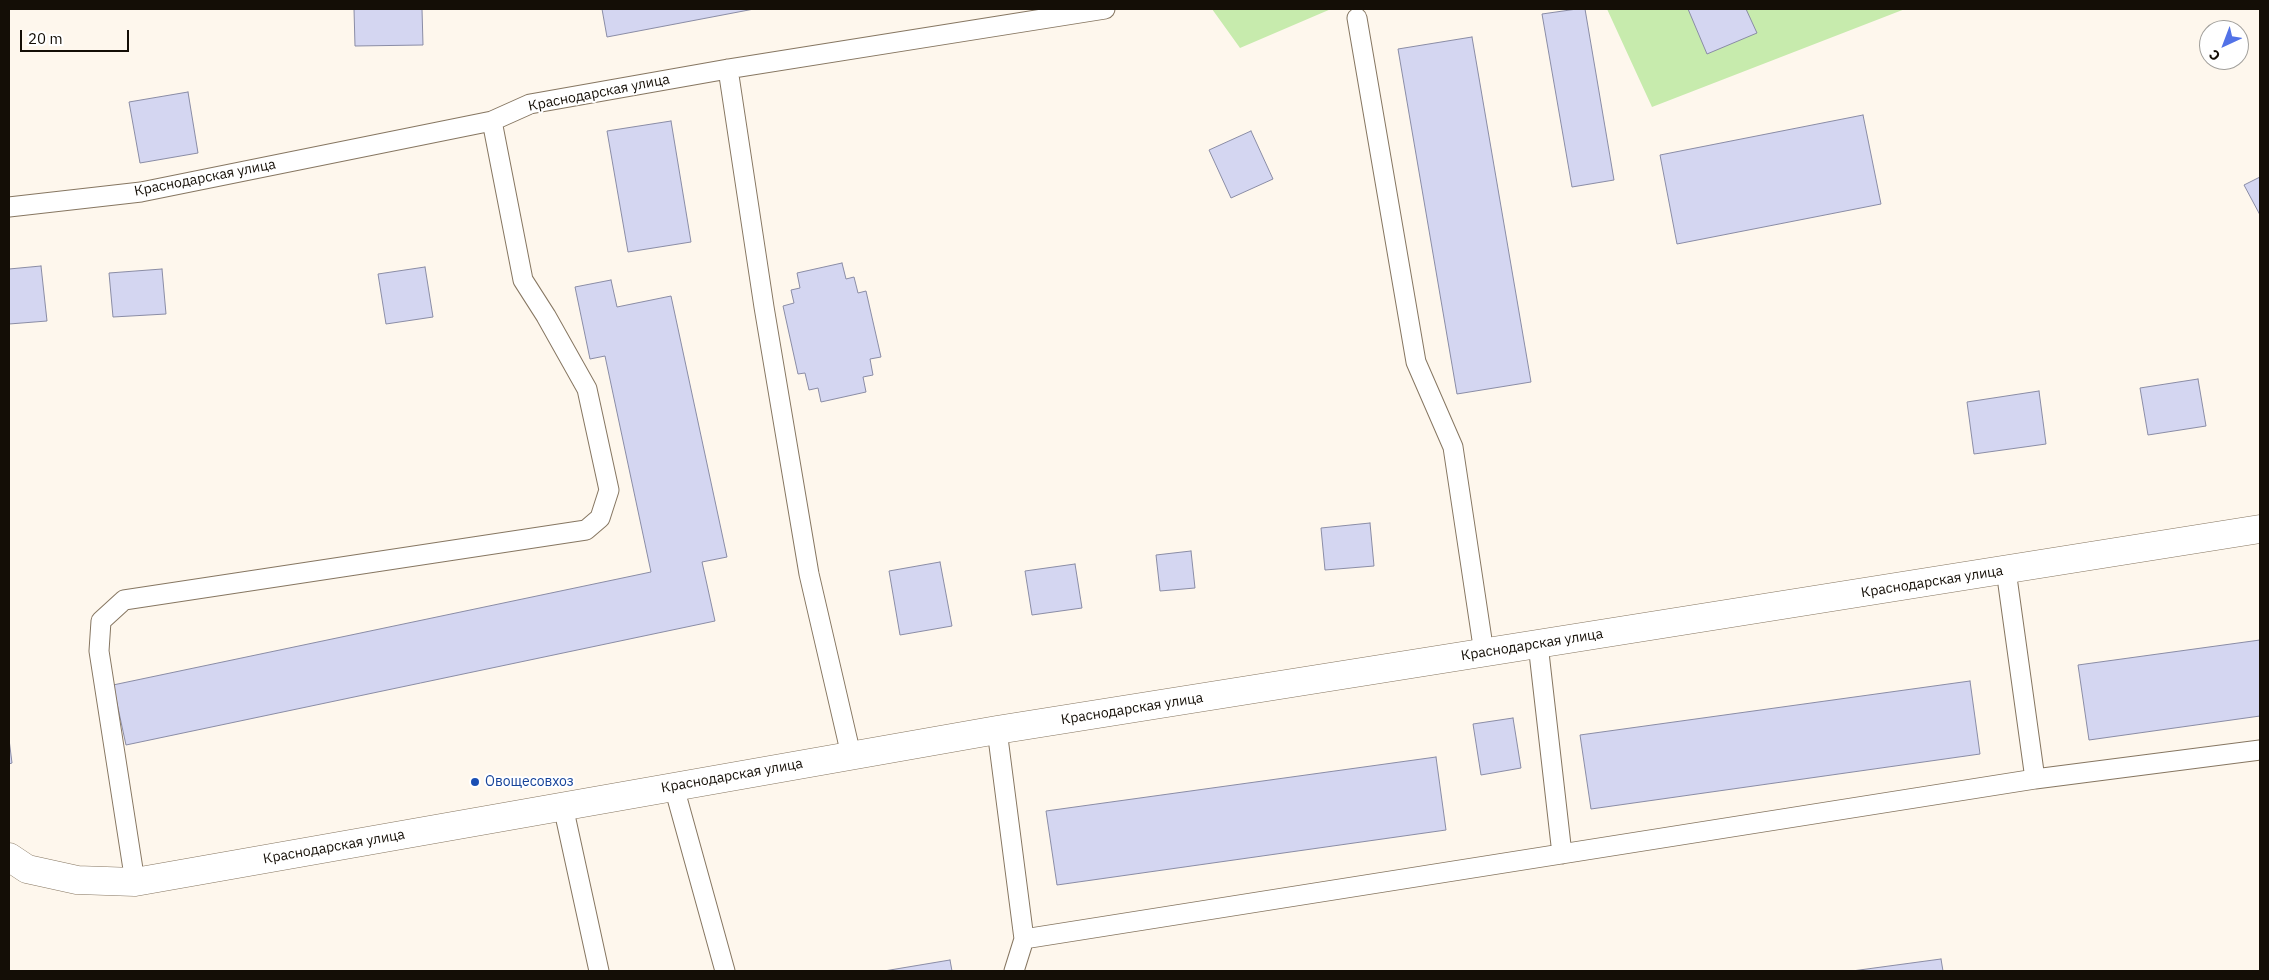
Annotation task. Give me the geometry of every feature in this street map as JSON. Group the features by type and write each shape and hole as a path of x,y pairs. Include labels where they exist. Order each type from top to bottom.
{"main road":[{"name":"Краснодарская улица","path":"18,863 77,880 135,882 997,730 2260,529"}],"lane":[{"name":"Краснодарская улица","path":"9,208 140,192 492,121 530,104 728,69 1106,9"},
{"path":"1357,18 1416,362 1453,447 1484,653"},
{"path":"728,69 766,316 809,574 850,755"},
{"path":"135,882 99,650 102,621 124,600 586,530 600,518 609,490 587,388 523,280 492,121"},
{"path":"2006,570 2035,779"},
{"path":"1538,644 1562,854"},
{"path":"997,730 1024,939 1014,971"},
{"path":"1024,939 2035,779 2260,750"},
{"path":"674,787 724,971"},
{"path":"563,806 599,971"}],"green space":[{"path":"1212,9 1331,9 1240,48"},
{"path":"1607,9 1905,9 1652,107"}],"building":[{"path":"354,9 422,9 423,45 355,46"},
{"path":"602,9 754,9 607,37"},
{"path":"1585,9 1614,180 1572,187 1542,14"},
{"path":"1688,9 1746,9 1757,33 1707,54"},
{"path":"1472,37 1531,382 1457,394 1398,49"},
{"path":"188,92 198,153 140,163 129,102"},
{"path":"1863,115 1881,204 1677,244 1660,155"},
{"path":"671,121 691,242 628,252 607,131"},
{"path":"1251,131 1273,179 1231,198 1209,150"},
{"path":"2260,177 2260,215 2244,185"},
{"path":"842,263 846,279 854,277 858,293 866,291 881,357 870,359 873,375 863,377 866,392 821,402 818,388 809,390 805,373 798,374 783,306 794,303 791,290 800,288 797,273"},
{"path":"41,266 47,321 9,324 9,269"},
{"path":"425,267 433,317 386,324 378,274"},
{"path":"162,269 166,314 113,317 109,273"},
{"path":"611,280 617,307 671,296 727,557 702,562 715,621 126,745 113,685 651,572 605,356 590,359 575,287"},
{"path":"2198,379 2206,426 2148,435 2140,388"},
{"path":"2039,391 2046,444 1974,454 1967,402"},
{"path":"1370,523 1374,566 1325,570 1321,528"},
{"path":"1191,551 1195,588 1160,591 1156,555"},
{"path":"940,562 952,626 900,635 889,571"},
{"path":"1075,564 1082,608 1032,615 1025,571"},
{"path":"2260,640 2260,716 2089,740 2078,665"},
{"path":"1970,681 1980,754 1591,809 1580,735"},
{"path":"1513,718 1521,768 1481,775 1473,724"},
{"path":"9,739 12,763 9,764"},
{"path":"1436,757 1446,830 1057,885 1046,811"},
{"path":"1941,959 1943,971 1852,971"},
{"path":"950,960 952,971 884,971"}],"place":[{"name":"Овощесовхоз","path":"475,782"}]}
